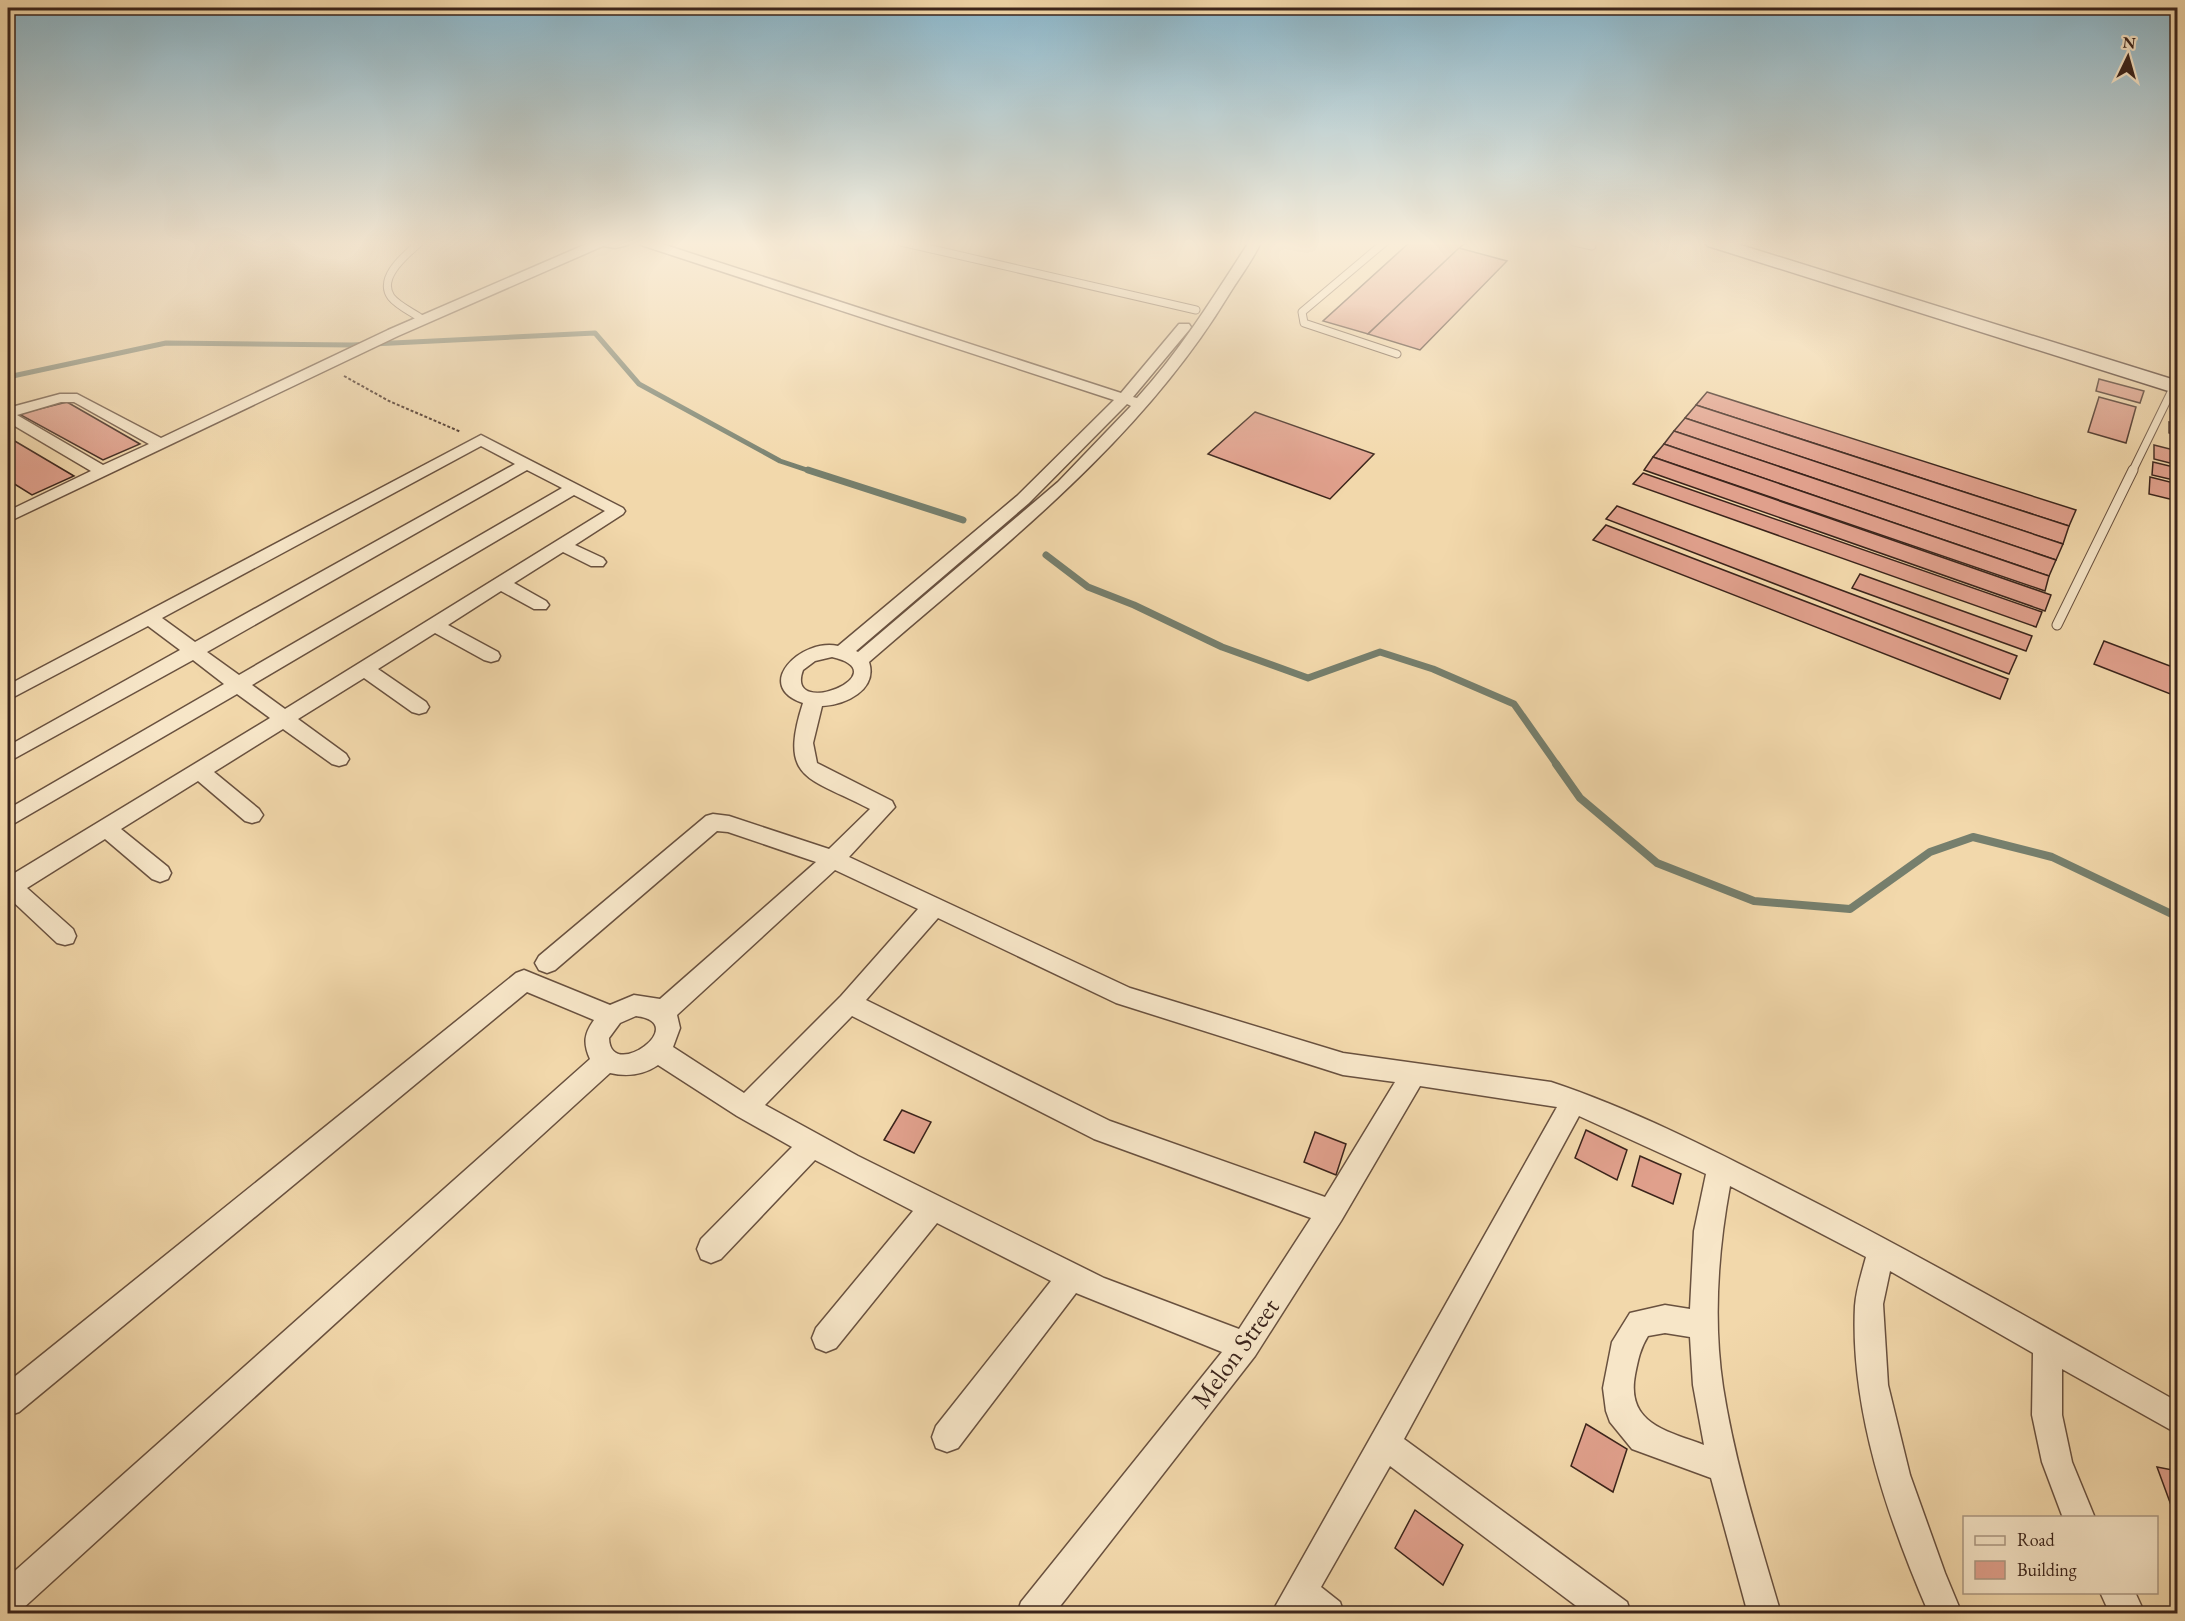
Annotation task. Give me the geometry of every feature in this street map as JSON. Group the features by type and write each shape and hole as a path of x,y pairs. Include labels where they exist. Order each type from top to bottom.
{"main road":[{"path":"1955,318 2176,387"}],"street":[{"path":"12,510 103,472 427,318"},
{"path":"876,318 1140,404"},
{"path":"998,531 1064,484 1122,424 1140,404 1196,318"},
{"path":"851,656 998,531 1124,399 1161,370"},
{"path":"8,415 60,398 77,398 161,444"},
{"path":"8,415 103,472"},
{"path":"1106,419 1122,424"},
{"path":"8,693 480,440 617,511 9,887 65,936"},
{"path":"8,755 527,464"},
{"path":"1048,478 1064,484"},
{"path":"8,819 574,488"},
{"path":"562,545 597,562"},
{"path":"501,584 540,605"},
{"path":"149,617 339,759"},
{"path":"435,625 491,656"},
{"path":"820,652 851,656 863,668 863,676 859,685 840,698 814,700 795,692 790,685 793,669 799,662 820,652"},
{"path":"364,669 418,707"},
{"path":"663,1012 833,859 885,807 809,768 802,750 803,736 814,700"},
{"path":"199,771 252,815"},
{"path":"547,963 713,822 729,824 833,859 1124,996 1343,1064 1551,1093 1574,1101 1720,1167 1881,1250 2178,1419"},
{"path":"106,828 160,873"},
{"path":"746,1108 849,1003 934,906"},
{"path":"8,1401 524,980 611,1016"},
{"path":"849,1003 1103,1131 1331,1212"},
{"path":"634,1005 645,1005 663,1012 668,1020 667,1039 658,1051 640,1063 616,1065 606,1061 599,1054 597,1035 611,1016 634,1005"},
{"path":"658,1051 746,1108 849,1165 1097,1289 1245,1346"},
{"path":"8,1599 606,1061"},
{"name":"Melon Street","path":"1033,1614 1245,1346 1331,1212 1413,1075"},
{"path":"1328,1614 1294,1602 1347,1513 1574,1101"},
{"path":"711,1249 813,1144"},
{"path":"1720,1167 1708,1231 1704,1325 1708,1385 1723,1467 1765,1614"},
{"path":"826,1338 933,1207"},
{"path":"1881,1250 1869,1304 1872,1385 1894,1475 1930,1578 1946,1614"},
{"path":"947,1437 1072,1276"},
{"path":"1704,1325 1665,1319 1640,1323 1626,1342 1618,1388 1621,1411 1643,1438 1723,1467"},
{"path":"2048,1346 2047,1415 2057,1462 2078,1516"},
{"path":"1384,1443 1615,1614"},
{"path":"2117,1594 2129,1614"}],"lane":[{"path":"1303,318 1304,322 1396,354"},
{"path":"2057,624 2176,387"}],"path":[{"path":"341,357 345,377 389,401 480,440"}],"building":[{"path":"1327,318 1385,318 1368,334 1323,321"},
{"path":"1385,318 1452,318 1420,350 1368,334"},
{"path":"2099,379 2144,391 2140,403 2096,391"},
{"path":"1707,392 2076,510 2069,526 1696,405"},
{"path":"2099,397 2136,407 2126,443 2088,432"},
{"path":"67,402 140,444 103,460 19,414"},
{"path":"1696,405 2069,526 2063,544 1685,418"},
{"path":"1255,412 1374,454 1330,499 1208,454"},
{"path":"1685,418 2063,544 2056,560 1674,431"},
{"path":"2169,422 2178,424 2178,435 2169,433"},
{"path":"1674,431 2056,560 2049,576 1664,444"},
{"path":"8,437 74,476 32,495 8,480"},
{"path":"1664,444 2049,576 2045,591 1653,457"},
{"path":"2154,445 2178,451 2178,465 2154,459"},
{"path":"1653,457 2051,595 2045,611 1644,470"},
{"path":"2153,462 2178,468 2178,481 2152,475"},
{"path":"1643,473 2042,612 2036,627 1633,484"},
{"path":"2150,477 2178,484 2178,501 2149,494"},
{"path":"1617,506 2017,656 2009,674 1606,519"},
{"path":"1606,525 2008,679 2000,699 1593,540"},
{"path":"1860,574 2032,636 2026,651 1852,588"},
{"path":"2104,641 2178,669 2178,697 2094,664"},
{"path":"902,1110 931,1122 914,1153 884,1140"},
{"path":"1586,1130 1627,1150 1617,1180 1575,1158"},
{"path":"1315,1132 1346,1144 1336,1175 1304,1162"},
{"path":"1640,1156 1681,1174 1673,1204 1632,1186"},
{"path":"1586,1424 1627,1449 1613,1492 1571,1466"},
{"path":"2157,1467 2178,1471 2178,1516 2175,1516"},
{"path":"1415,1510 1463,1545 1443,1585 1395,1548"}],"waterway":[{"path":"8,377 166,343 352,345 595,333 639,384 780,461 813,472"},
{"path":"808,470 963,520"},
{"path":"1046,555 1088,587 1134,605 1222,647 1308,678 1380,652 1433,669 1514,704 1557,765"},
{"path":"1556,764 1580,798 1657,863 1754,901 1850,909 1930,852 1973,837 2052,857 2178,917"}]}
